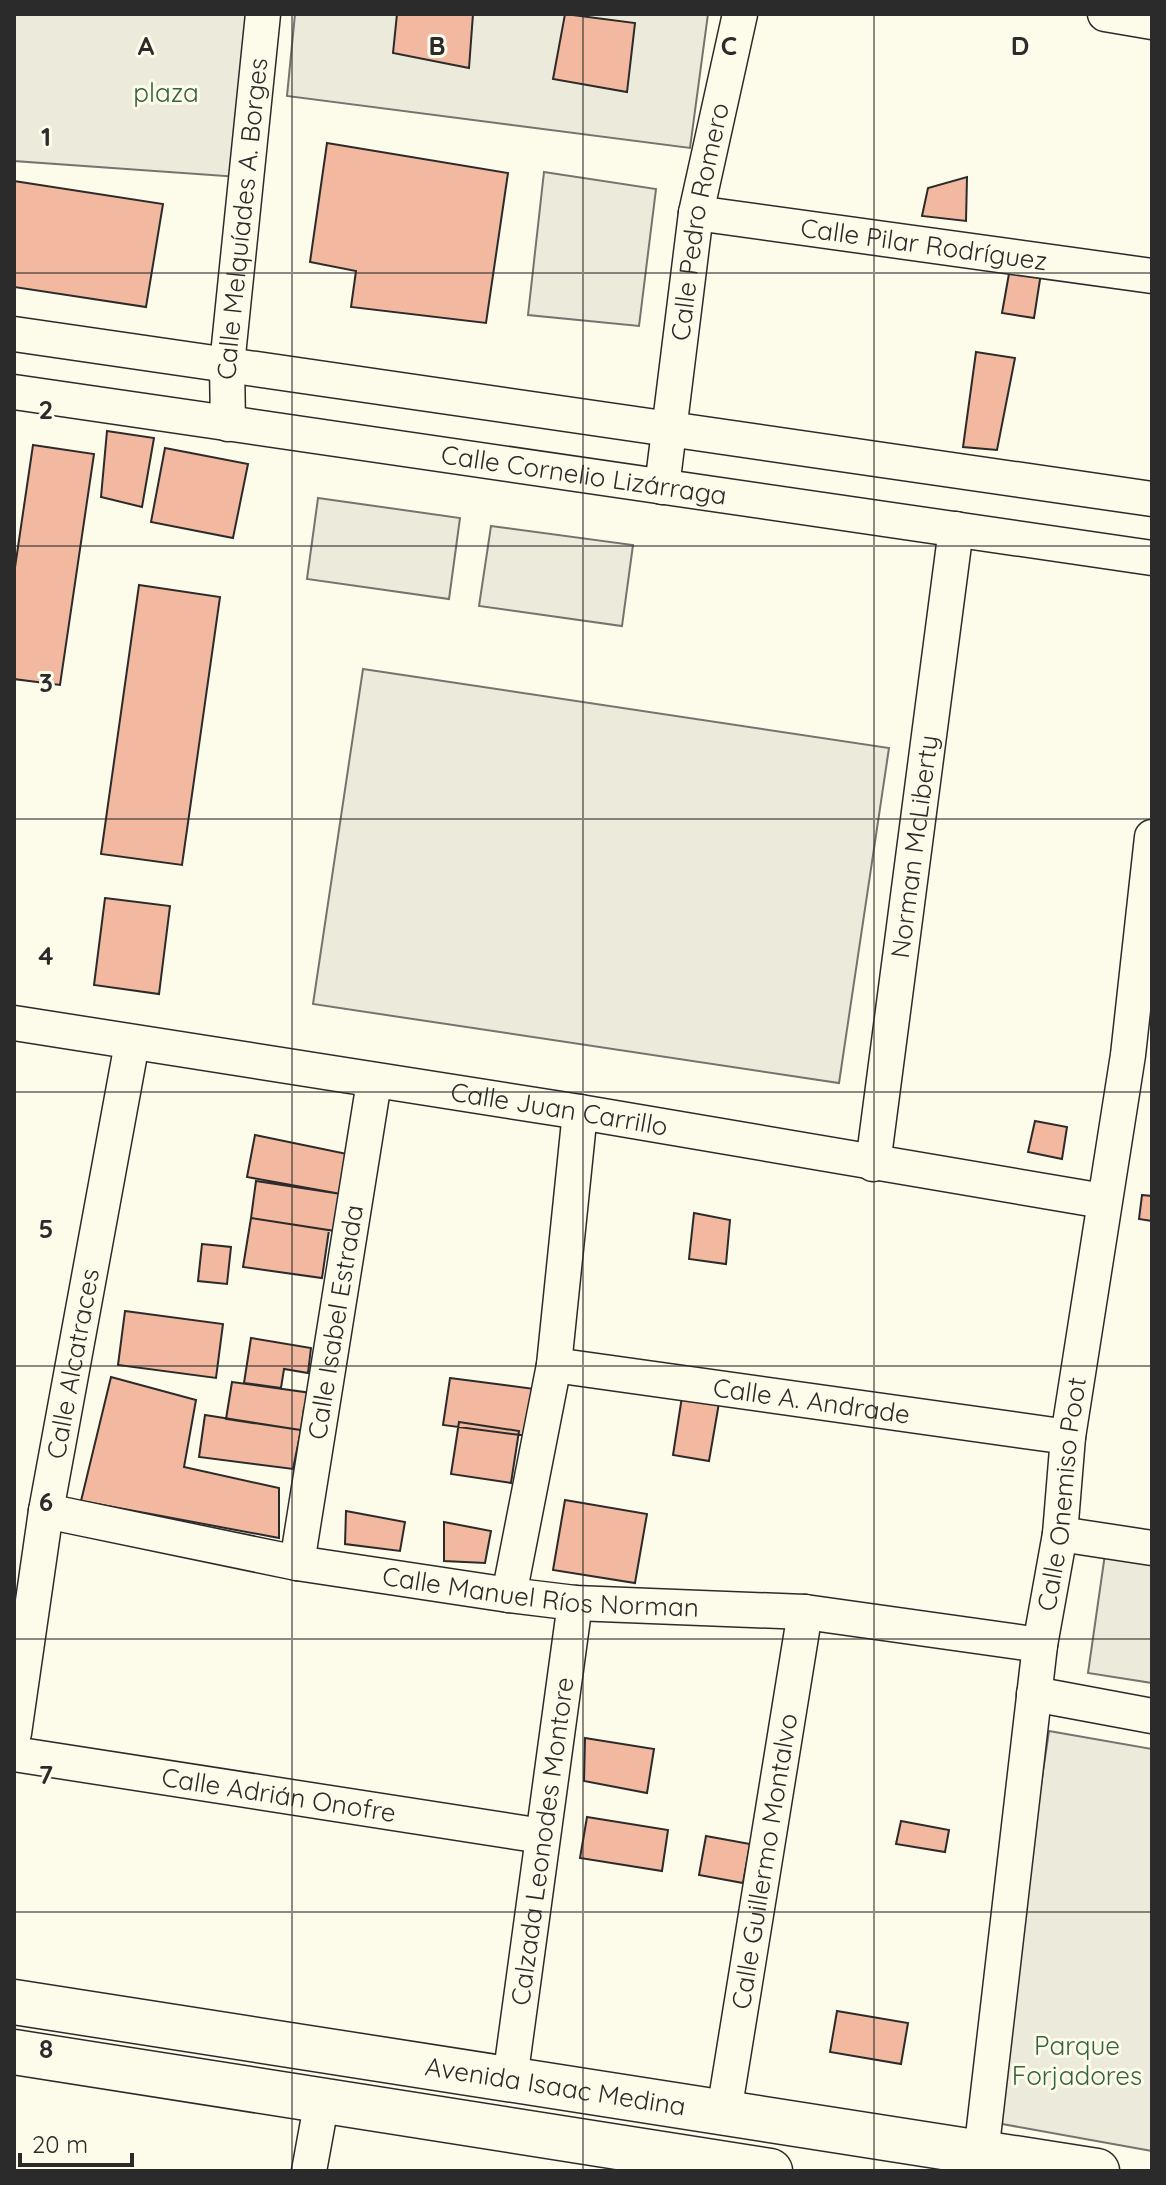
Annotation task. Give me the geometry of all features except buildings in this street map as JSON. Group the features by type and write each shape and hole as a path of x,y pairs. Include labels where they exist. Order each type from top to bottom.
{"main road":[{"name":"Avenida Isaac Medina","path":"14,2002 724,2112 981,2162 1097,2171"},
{"name":"Avenida Isaac Medina","path":"14,2052 322,2100 615,2159 770,2171"}],"street":[{"name":"Calle Melquíades A. Borges","path":"228,424 227,365 263,14"},
{"name":"Calle Pedro Romero","path":"662,487 696,213 740,14"},
{"path":"1105,14 1152,22"},
{"name":"Calle Pilar Rodríguez","path":"696,213 1152,276"},
{"path":"14,334 1152,499"},
{"name":"Calle Cornelio Lizárraga","path":"14,392 1152,558"},
{"name":"Norman McLiberty","path":"873,1164 956,529"},
{"name":"Calle Onemiso Poot","path":"981,2162 1040,1645 1060,1534 1068,1437 1103,1201 1140,1057 1152,837"},
{"name":"Calle Juan Carrillo","path":"14,1023 580,1112 1103,1201"},
{"name":"Calle Alcatraces","path":"14,1733 46,1511 132,1043"},
{"name":"Calle Isabel Estrada","path":"297,1563 374,1082"},
{"path":"509,1595 554,1365 580,1112"},
{"name":"Calle A. Andrade","path":"554,1365 1068,1437"},
{"name":"Calle Manuel Ríos Norman","path":"46,1511 297,1563 509,1595 575,1603 805,1612 1040,1645"},
{"path":"1060,1534 1152,1548"},
{"name":"Calzada Leonodes Montore","path":"510,2079 575,1603"},
{"name":"Calle Guillermo Montalvo","path":"724,2112 805,1612"},
{"path":"1034,1694 1152,1716"},
{"name":"Calle Adrián Onofre","path":"14,1754 542,1836"},
{"path":"309,2171 322,2100"}],"green space":[{"name":"plaza","path":"14,14 252,14 239,177 14,161"},
{"path":"295,14 708,14 690,148 287,96"},
{"path":"544,172 656,189 639,326 528,315"},
{"path":"318,498 460,518 449,599 307,579"},
{"path":"491,526 633,545 622,626 479,606"},
{"path":"363,669 889,748 839,1083 313,1004"},
{"path":"1106,1547 1152,1555 1152,1683 1088,1673"},
{"name":"Parque Forjadores","path":"1049,1731 1152,1749 1152,2151 991,2122"}]}
